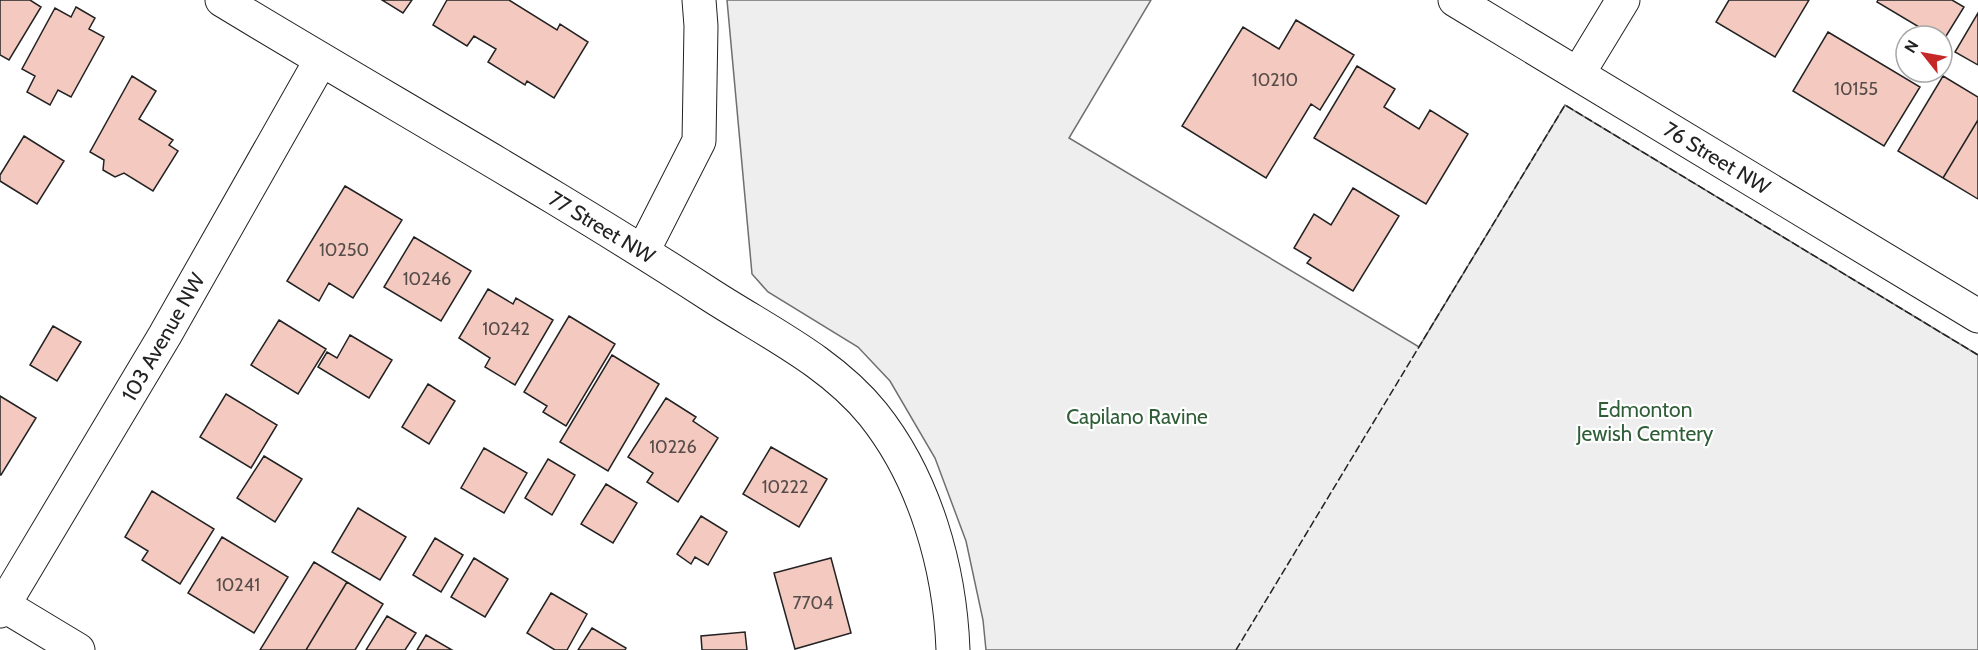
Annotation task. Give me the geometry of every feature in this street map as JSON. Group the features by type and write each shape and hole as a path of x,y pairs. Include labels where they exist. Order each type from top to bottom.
{"street":[{"name":"77 Street NW","path":"222,0 643,251 777,335 849,387 873,414 895,445 913,478 927,512 944,574 953,650"},
{"path":"643,251 699,141 701,26 699,0"},
{"name":"76 Street NW","path":"1455,0 1978,316"},
{"path":"1578,74 1623,0"},
{"name":"103 Avenue NW","path":"1,606 165,335 321,60"},
{"path":"1,606 78,650"}],"green space":[{"path":"727,0 1151,0 1069,138 1419,347 1565,105 1978,355 1978,650 986,650 983,620 966,541 935,458 890,381 858,347 768,292 752,274"}],"building":[{"path":"0,0 30,0 41,7 9,60 0,55"},
{"path":"382,0 412,0 403,13"},
{"path":"447,0 509,0 557,30 560,24 588,42 554,98 527,81 525,85 488,62 496,49 474,36 467,46 433,25"},
{"path":"1729,0 1809,0 1775,57 1716,22"},
{"path":"1878,0 1952,0 1964,7 1954,24 1914,24 1877,2"},
{"path":"76,7 95,18 89,29 104,37 71,97 58,90 50,105 27,92 35,76 22,69 55,8 71,17"},
{"path":"1978,13 1978,65 1955,52"},
{"path":"1296,20 1354,55 1320,110 1311,104 1266,178 1182,126 1243,27 1279,49"},
{"path":"1828,32 1894,71 1894,84 1915,84 1920,87 1884,146 1793,91"},
{"path":"1357,66 1395,89 1384,107 1419,129 1430,110 1468,134 1426,204 1314,138"},
{"path":"132,76 156,91 139,119 173,140 169,145 178,151 153,191 124,173 115,177 103,170 104,160 90,152"},
{"path":"1954,83 1978,97 1978,120 1943,178 1898,151 1938,84"},
{"path":"1978,120 1978,199 1943,178"},
{"path":"24,136 64,161 37,204 0,181 0,175"},
{"path":"345,186 402,220 353,298 329,283 319,301 287,281"},
{"path":"1353,188 1399,216 1353,291 1307,263 1311,258 1294,248 1314,214 1331,225"},
{"path":"414,237 471,271 441,321 384,287"},
{"path":"488,289 513,304 516,298 553,320 515,385 485,367 490,358 459,338"},
{"path":"569,316 615,344 566,426 543,412 547,406 524,392"},
{"path":"279,320 326,349 298,394 251,365"},
{"path":"53,326 81,342 57,381 30,365"},
{"path":"350,335 392,360 369,398 318,367 327,352 337,358"},
{"path":"612,355 659,384 608,471 560,442"},
{"path":"428,384 455,401 429,444 402,427"},
{"path":"226,394 277,425 251,468 200,437"},
{"path":"0,396 36,418 1,475 0,475"},
{"path":"666,398 696,417 693,421 718,438 678,502 647,482 653,473 628,457"},
{"path":"771,447 827,479 799,527 743,494"},
{"path":"484,448 527,473 504,513 461,488"},
{"path":"264,456 302,479 275,522 237,498"},
{"path":"548,459 575,475 552,515 525,498"},
{"path":"606,484 637,503 613,543 581,524"},
{"path":"152,491 214,529 180,584 142,560 148,551 125,537"},
{"path":"358,508 406,537 380,580 332,552"},
{"path":"701,516 727,532 708,565 695,557 691,564 677,554"},
{"path":"222,537 288,577 254,633 188,593"},
{"path":"435,538 463,555 441,592 413,575"},
{"path":"474,558 508,579 485,617 451,597"},
{"path":"831,558 851,633 795,649 774,573"},
{"path":"314,562 347,582 306,650 260,650"},
{"path":"347,582 383,604 355,650 306,650"},
{"path":"551,593 587,614 567,650 555,650 527,633"},
{"path":"387,616 416,633 405,650 366,650"},
{"path":"592,628 626,648 625,650 578,650"},
{"path":"745,632 747,650 702,650 701,636"},
{"path":"426,635 452,650 417,650"}],"fence":[{"path":"1236,650 1565,105 1978,355"}],"park label":[{"name":"Capilano Ravine","path":"1137,416"},
{"name":"Edmonton Jewish Cemtery","path":"1645,421"}]}
